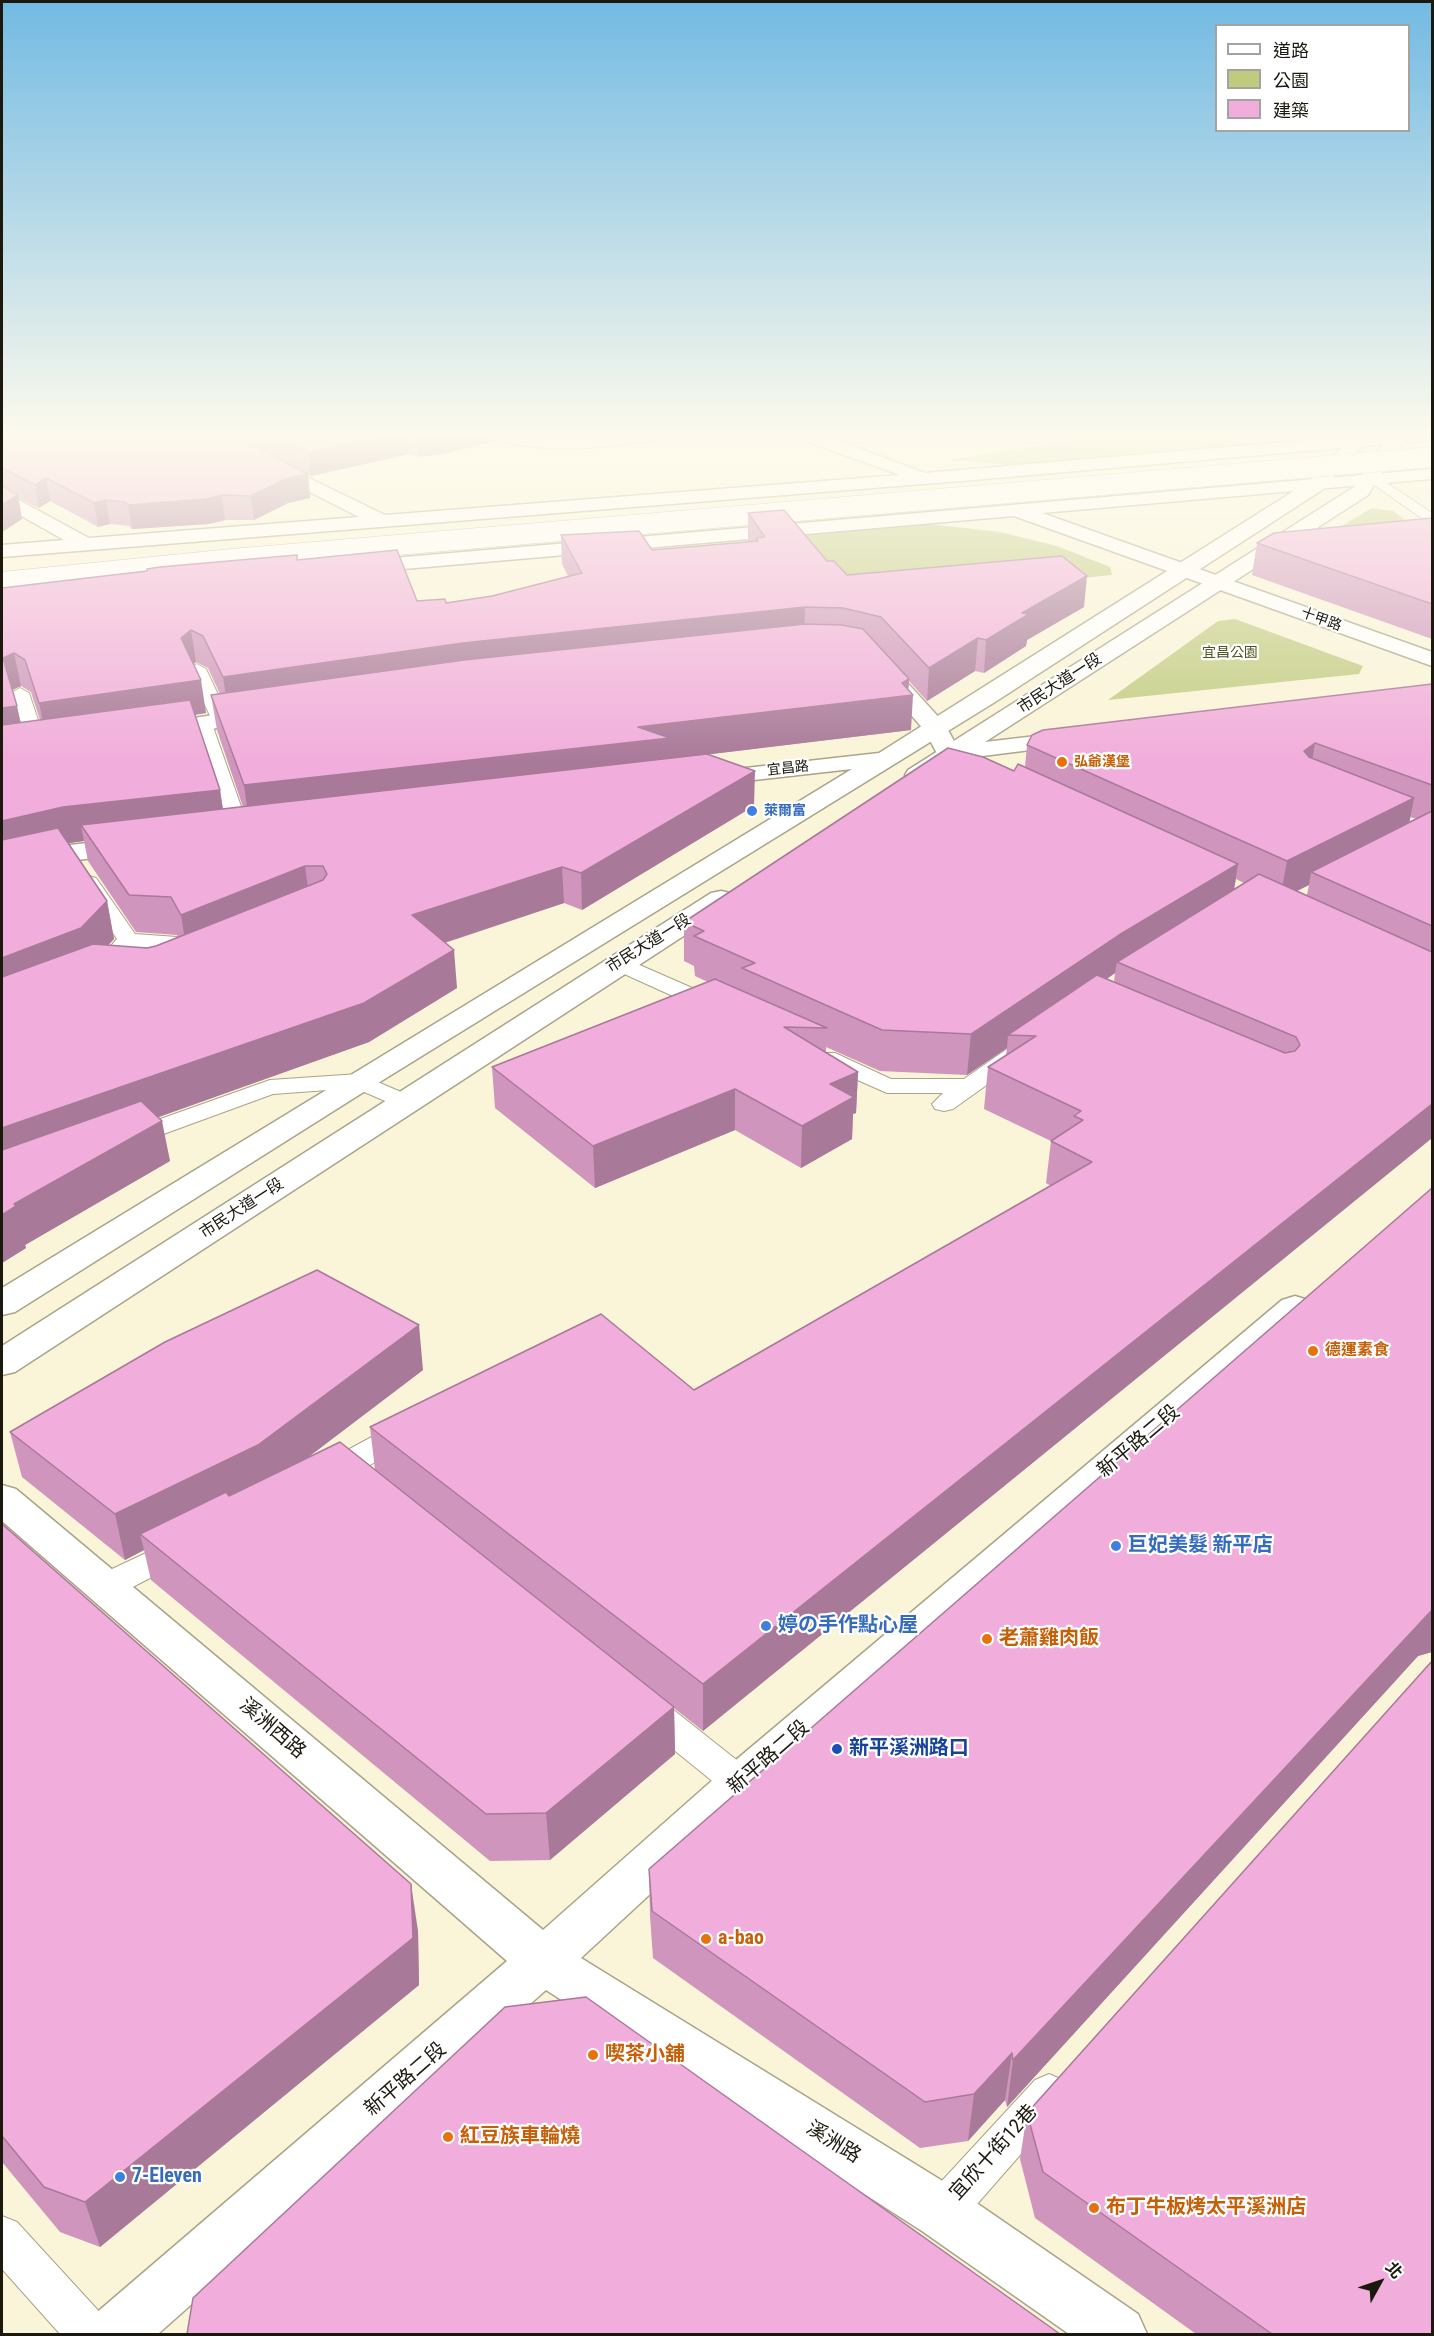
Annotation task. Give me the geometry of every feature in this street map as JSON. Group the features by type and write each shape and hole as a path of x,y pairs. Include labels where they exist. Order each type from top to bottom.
{"main road":[{"path":"83,543 141,584"},
{"path":"2,551 83,543"},
{"path":"2,564 231,543"},
{"path":"2,582 420,543"},
{"path":"2,597 647,543"},
{"name":"十甲路","path":"1106,543 1432,660"},
{"name":"市民大道一段","path":"891,791 943,741 1182,571 1226,543"},
{"name":"市民大道一段","path":"943,741 1218,584 1282,543"},
{"path":"861,654 871,656 943,741 1004,783"},
{"path":"132,734 279,712"},
{"name":"宜昌路","path":"685,781 886,758 943,741 1088,737"},
{"path":"11,751 50,745"},
{"name":"市民大道一段","path":"2,1304 359,1081 886,758"},
{"path":"2,868 70,853 149,843"},
{"name":"市民大道一段","path":"2,1363 619,963 745,884"},
{"name":"新平路二段","path":"115,2334 543,1961 740,1783 1324,1284"},
{"name":"溪洲西路","path":"2,1498 543,1961"},
{"name":"溪洲路","path":"543,1961 942,2212 1118,2334"}],"lane":[{"path":"197,669 240,832"},
{"path":"20,693 50,745"},
{"path":"70,853 128,940"},
{"path":"128,940 169,942 170,970 200,958"},
{"path":"98,973 128,940"},
{"path":"619,963 736,1016"},
{"path":"77,981 98,973 120,975"},
{"path":"944,1104 1034,1041"},
{"path":"812,1051 887,1086 968,1086"},
{"path":"114,1144 270,1087 359,1081 406,1103"},
{"path":"303,1488 423,1422"},
{"path":"344,1467 372,1489"},
{"path":"105,1586 199,1540"},
{"path":"630,1695 740,1783"},
{"name":"宜欣十街12巷","path":"942,2212 1068,2071"},
{"path":"2,2238 89,2334"}],"green space":[{"path":"800,543 1045,543 1110,567 1112,575 864,601"},
{"path":"1313,543 1384,543 1305,548"},
{"name":"宜昌公園","path":"1235,619 1363,666 1359,674 1108,700 1218,621"}],"building":[{"path":"565,543 647,543 652,550 734,543 812,543 827,561 834,561 847,575 1062,556 1087,576 1022,613 1029,614 986,640 978,638 929,668 881,617 843,608 805,607 463,643 223,677 203,636 191,630 181,638 201,680 39,703 25,660 14,653 3,658 17,706 2,708 2,588 147,571 147,569 160,567 297,555 297,560 397,550 417,601 445,599 446,603 492,596 582,573"},
{"path":"1257,543 1432,543 1432,604"},
{"path":"805,624 842,625 863,629 909,679 902,683 913,695 638,727 670,738 244,785 211,695 464,660"},
{"path":"1432,684 1432,785 1315,743 1304,751 1309,757 1414,798 1287,861 1027,745 1032,735 1043,730"},
{"path":"190,700 220,790 63,807 2,821 2,725"},
{"path":"948,748 983,757 1014,771 1018,764 1238,864 1119,935 971,1034 882,1030 742,968 755,963 694,936 704,931 684,922"},
{"path":"707,754 755,771 581,873 562,867 412,915 454,950 364,1003 2,1128 2,977 93,944 147,948 156,946 323,880 327,874 323,866 305,866 181,915 171,897 129,895 81,825"},
{"path":"1432,811 1432,926 1311,872"},
{"path":"58,828 107,901 81,928 2,958 2,840"},
{"path":"1259,874 1432,952 1432,1104 703,1684 370,1427 601,1314 694,1390 1092,1162 1051,1141 1083,1120 1074,1116 1081,1111 988,1067 1036,1036 1008,1035 1097,975 1285,1053 1295,1051 1300,1045 1296,1037 1117,962"},
{"path":"715,979 827,1028 784,1027 858,1072 830,1084 854,1097 802,1126 735,1089 593,1146 492,1067"},
{"path":"141,1101 162,1121 14,1204 16,1206 2,1215 2,1150"},
{"path":"1432,1188 1432,1610 1013,2060 1012,2053 974,2094 925,2102 652,1911 649,1869"},
{"path":"317,1270 419,1325 258,1445 115,1514 10,1432 165,1342"},
{"path":"340,1442 674,1707 546,1813 486,1814 140,1534 226,1492 229,1496"},
{"path":"2,1524 411,1884 413,1938 85,2202 44,2187 2,2136"},
{"path":"1432,1661 1432,2334 1272,2334 1043,2172 1027,2113"},
{"path":"586,1997 1060,2334 187,2334 193,2298 505,2007"}],"place":[{"name":"弘爺漢堡","path":"1062,762"},
{"name":"萊爾富","path":"752,811"},
{"name":"德運素食","path":"1313,1351"},
{"name":"巨妃美髮 新平店","path":"1116,1546"},
{"name":"婷の手作點心屋","path":"766,1626"},
{"name":"老蕭雞肉飯","path":"987,1639"},
{"name":"新平溪洲路口","path":"837,1749"},
{"name":"a-bao","path":"706,1939"},
{"name":"喫茶小舖","path":"593,2055"},
{"name":"紅豆族車輪燒","path":"448,2137"},
{"name":"7-Eleven","path":"120,2177"},
{"name":"布丁牛板烤太平溪洲店","path":"1094,2208"}]}
